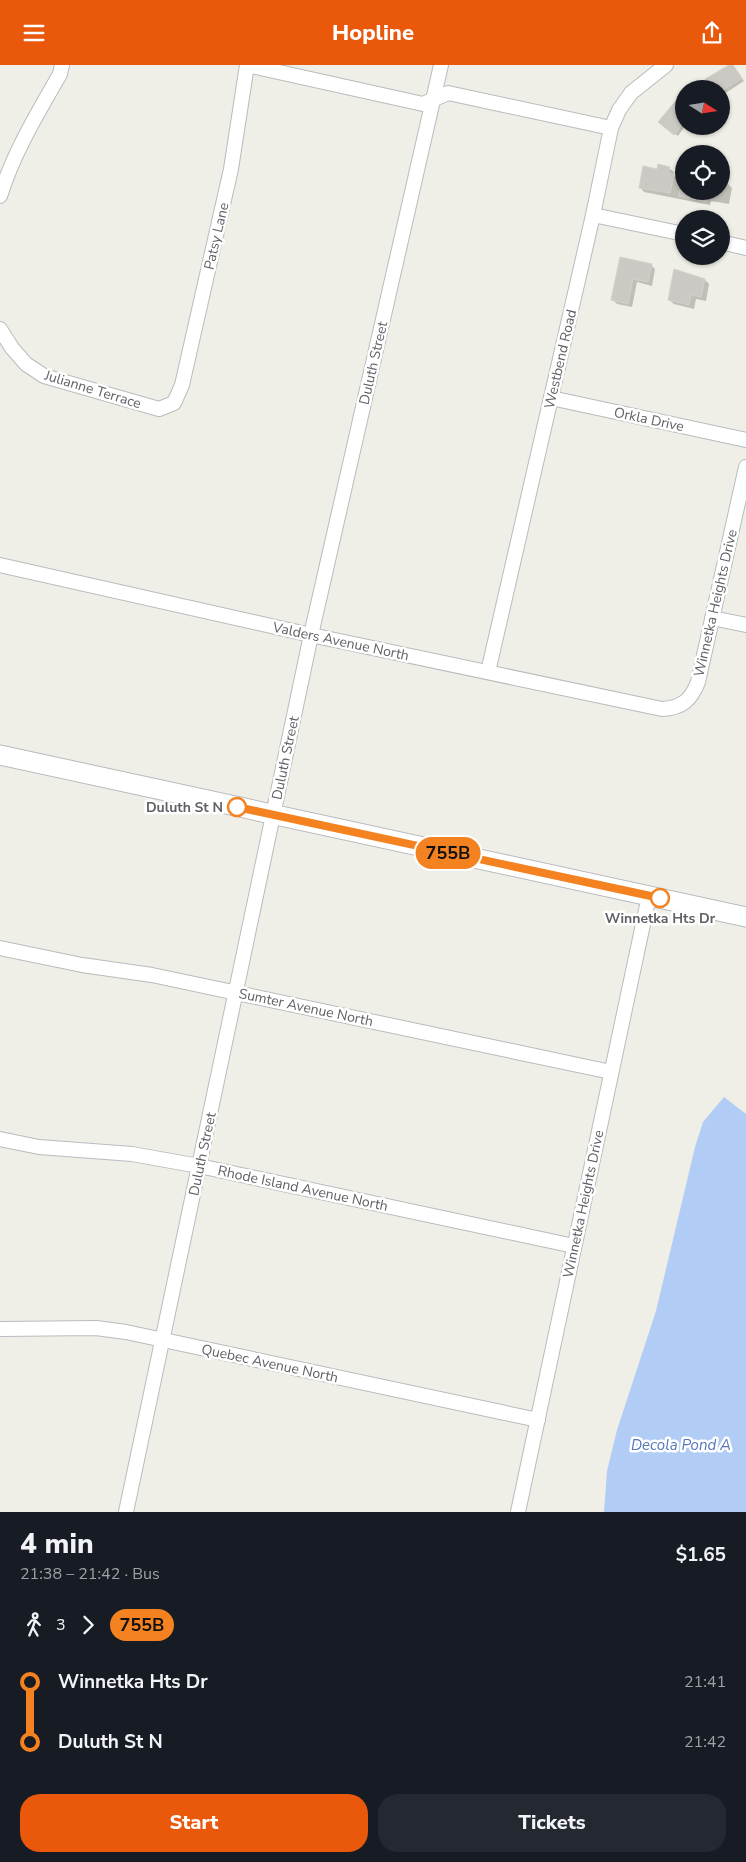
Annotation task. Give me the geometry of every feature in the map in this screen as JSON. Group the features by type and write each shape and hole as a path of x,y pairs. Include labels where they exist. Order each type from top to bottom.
{"main road":[{"path":"0,755 746,917"}],"street":[{"path":"0,196 22,141 60,74 62,65"},
{"path":"247,65 424,104 448,93 611,128"},
{"name":"Patsy Lane","path":"174,403 180,395 231,169 247,65"},
{"name":"Duluth Street","path":"126,1512 311,635 441,65"},
{"name":"Westbend Road","path":"488,672 594,215 611,128 619,110 631,93 666,65"},
{"path":"594,215 675,232"},
{"path":"730,244 746,248"},
{"name":"Julianne Terrace","path":"0,329 12,348 26,364 44,376 159,409 174,403"},
{"name":"Orkla Drive","path":"551,397 746,440"},
{"name":"Winnetka Heights Drive","path":"683,705 693,695 698,682 746,467"},
{"name":"Valders Avenue North","path":"0,565 311,635 662,709 683,705"},
{"path":"712,618 746,625"},
{"name":"Winnetka Heights Drive","path":"518,1512 648,896"},
{"name":"Sumter Avenue North","path":"0,947 82,965 152,975 236,992 611,1072"},
{"name":"Rhode Island Avenue North","path":"0,1139 39,1147 132,1154 199,1166 574,1246"},
{"name":"Quebec Avenue North","path":"0,1329 96,1328 126,1332 538,1420"}],"water":[{"name":"Decola Pond A","path":"724,1097 746,1114 746,1512 604,1512 607,1471 617,1430 656,1311 695,1147 703,1122"}],"building":[{"path":"729,65 733,65 742,78 730,86 730,80 705,79"},
{"path":"675,102 674,135 658,122"},
{"path":"658,164 670,167 668,173 674,175 670,193 639,188 643,166 657,169"},
{"path":"620,257 652,264 648,282 633,279 628,304 611,300"},
{"path":"674,269 705,279 701,297 691,295 689,305 668,300"}],"bus line":[{"name":"755B","path":"237,807 660,898"}],"place":[{"name":"Duluth St N","path":"237,807"},
{"name":"Winnetka Hts Dr","path":"660,898"}]}
